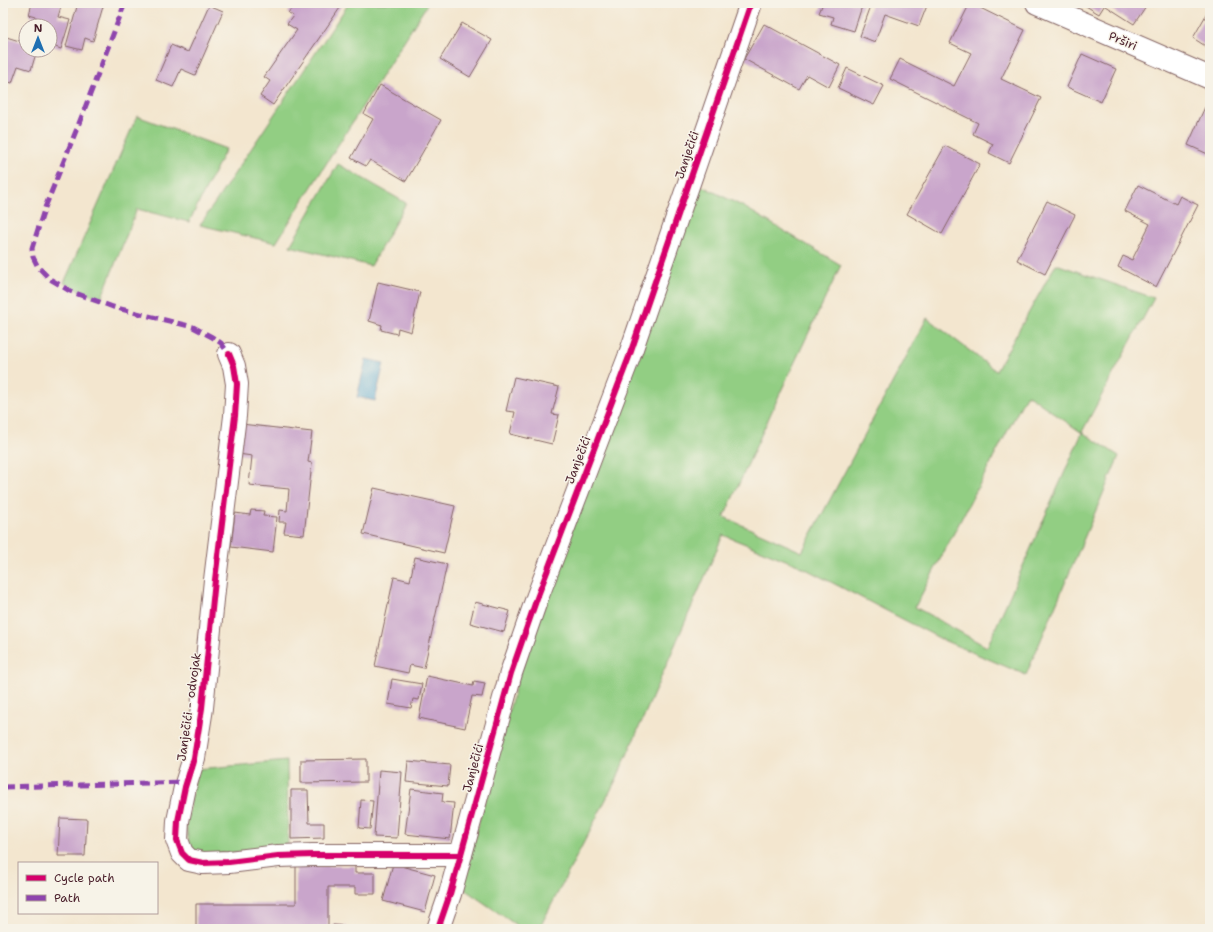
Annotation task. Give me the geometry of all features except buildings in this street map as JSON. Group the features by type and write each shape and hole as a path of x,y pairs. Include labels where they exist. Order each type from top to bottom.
{"street":[{"name":"Janječići","path":"438,929 450,894 510,677 534,605 629,357 751,3"},
{"name":"Prširi","path":"1036,3 1210,78"},
{"name":"Janječići - odvojak","path":"229,354 234,366 237,384 235,416 215,580 202,708 194,758 185,787 178,821 177,840 182,853 189,860 203,863 313,854 461,855"}],"green space":[{"path":"349,3 428,3 276,243 200,225"},
{"path":"137,116 226,149 189,222 137,209 101,299 64,283"},
{"path":"338,164 406,203 371,266 290,246"},
{"path":"696,183 744,207 841,265 781,391 724,517 802,552 927,318 996,371 1056,264 1154,298 1082,432 1119,456 1026,675 943,640 798,565 723,535 617,778 539,929 522,929 461,887 517,681","holes":["1027,394 1082,433 987,647 915,607"]},
{"path":"287,761 288,848 200,855 190,850 186,825 197,769"}],"water":[{"path":"366,359 384,363 375,401 357,397"}],"marked path":[{"path":"125,3 44,210 32,248 33,257 38,267 50,279 70,291 113,307 193,327 221,343 229,354"},
{"path":"3,787 187,782"}],"cycle path":[{"path":"438,929 450,894 511,673 537,598 629,357 751,3"},
{"path":"229,354 234,366 237,384 235,416 215,580 202,708 194,758 185,787 178,821 177,840 182,853 189,860 203,863 229,862 278,856 461,855"}]}
